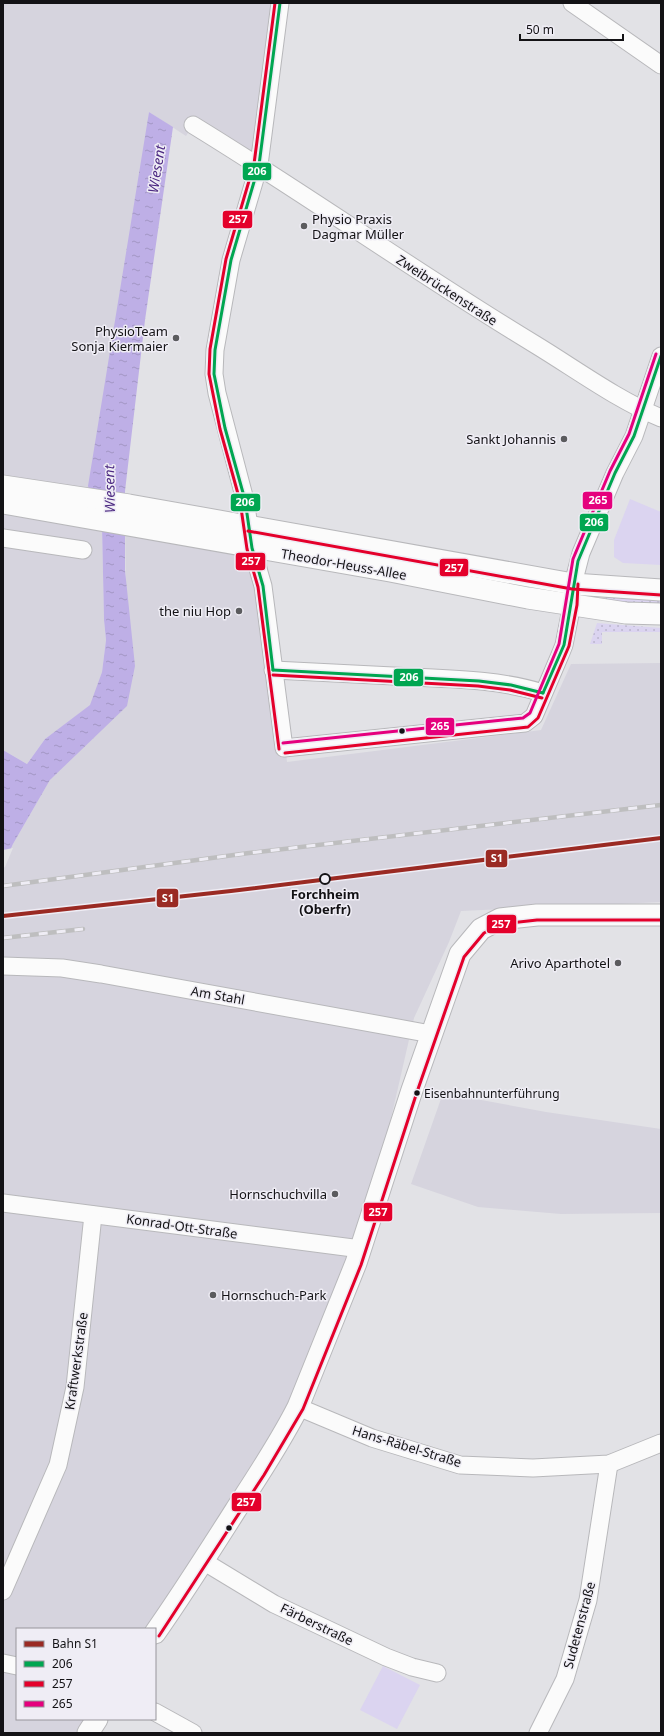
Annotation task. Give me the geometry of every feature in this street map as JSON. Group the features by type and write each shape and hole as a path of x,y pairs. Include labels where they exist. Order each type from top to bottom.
{"main road":[{"name":"Theodor-Heuss-Allee","path":"3,486 130,526 390,571 528,598 572,594 661,590"},
{"name":"Theodor-Heuss-Allee","path":"3,503 129,505 249,526 572,594 626,613 661,614"},
{"path":"249,526 252,548"},
{"path":"156,1632 204,1561 258,1476 298,1407 348,1286 431,1034 460,954 481,929 500,920 537,915 661,915"},
{"path":"88,1733 96,1720"}],"street":[{"path":"249,526 245,500 225,428 214,374 215,350 231,260 259,165 280,3"},
{"path":"572,3 661,65"},
{"name":"Zweibrückenstraße","path":"193,125 259,165 475,308 616,396 643,411 661,418"},
{"path":"252,548 263,586 284,748 526,722 534,716 564,645 572,594 581,553 615,472 631,443 661,356"},
{"path":"3,538 83,550"},
{"path":"273,670 502,683 521,686 543,693"},
{"name":"Am Stahl","path":"3,966 62,968 101,974 431,1034"},
{"name":"Konrad-Ott-Straße","path":"3,1203 360,1249"},
{"name":"Kraftwerkstraße","path":"3,1591 58,1466 75,1387 93,1215"},
{"name":"Hans-Räbel-Straße","path":"298,1407 372,1438 460,1465 533,1468 609,1464 661,1443"},
{"name":"Sudetenstraße","path":"538,1733 565,1679 588,1600 609,1464"},
{"name":"Färberstraße","path":"204,1561 282,1607 386,1657 412,1667 437,1674"},
{"path":"3,1663 16,1666"},
{"path":"156,1713 193,1733"}],"shaded area":[{"path":"3,3 272,3 255,156 193,125 186,136 149,112 102,527 104,620 106,640 102,672 91,705 45,739 27,764 3,750"},
{"path":"630,499 661,512 661,565 623,563 614,557 614,540"},
{"path":"125,516 265,541 287,762 541,730 571,664 661,663 661,902 461,911 449,942 414,1018 361,1249 297,1415 156,1628 16,1628 16,1720 97,1720 88,1733 3,1733 3,866 13,844 50,780 127,705"},
{"path":"607,595 661,599 661,606 604,603"},
{"path":"597,623 661,628 661,632 602,632 602,644 590,644"},
{"path":"443,1093 546,1112 661,1129 661,1213 561,1214 478,1207 411,1184"},
{"path":"383,1666 420,1685 397,1729 360,1710"}],"water":[{"name":"Wiesent","path":"149,112 173,127 145,320 125,491 125,570 135,666 127,706 50,780 13,844 3,866 3,750 27,764 45,739 90,705 102,672 106,640 104,620 102,527 88,486"}],"pier":[{"path":"13,848 5,867 3,868 3,850"}],"railway":[{"path":"3,886 249,853 661,805"},
{"path":"3,938 83,929"}],"rail line":[{"name":"S1","path":"3,916 231,891 661,838"}],"transit line":[{"name":"257","path":"275,3 254,164 226,259 210,349 209,374 220,429 240,501 247,549 258,587 279,749"},
{"name":"206","path":"273,670 263,586 252,548 245,500 225,428 214,374 215,350 231,260 259,165 280,3"},
{"name":"265","path":"283,743 523,718 530,713 559,644 573,559 610,471 629,434 656,354"},
{"name":"206","path":"543,693 564,645 578,561 615,473 634,436 661,356"},
{"name":"257","path":"248,531 572,589 661,595"},
{"name":"257","path":"285,753 528,727 538,718 569,646 577,605 578,584"},
{"name":"206","path":"273,670 479,681 511,685 543,693"},
{"name":"257","path":"273,675 478,686 510,690 542,698"},
{"name":"257","path":"159,1636 264,1475 303,1409 361,1265 417,1092 464,957 484,933 501,924 537,920 661,920"}],"place":[{"name":"Physio Praxis Dagmar Müller","path":"304,226"},
{"name":"PhysioTeam Sonja Kiermaier","path":"176,338"},
{"name":"Sankt Johannis","path":"564,439"},
{"name":"the niu Hop","path":"239,611"},
{"name":"Forchheim (Oberfr)","path":"325,879"},
{"name":"Arivo Aparthotel","path":"618,963"},
{"name":"Eisenbahnunterführung","path":"417,1093"},
{"name":"Hornschuchvilla","path":"335,1194"},
{"name":"Hornschuch-Park","path":"213,1295"}]}
